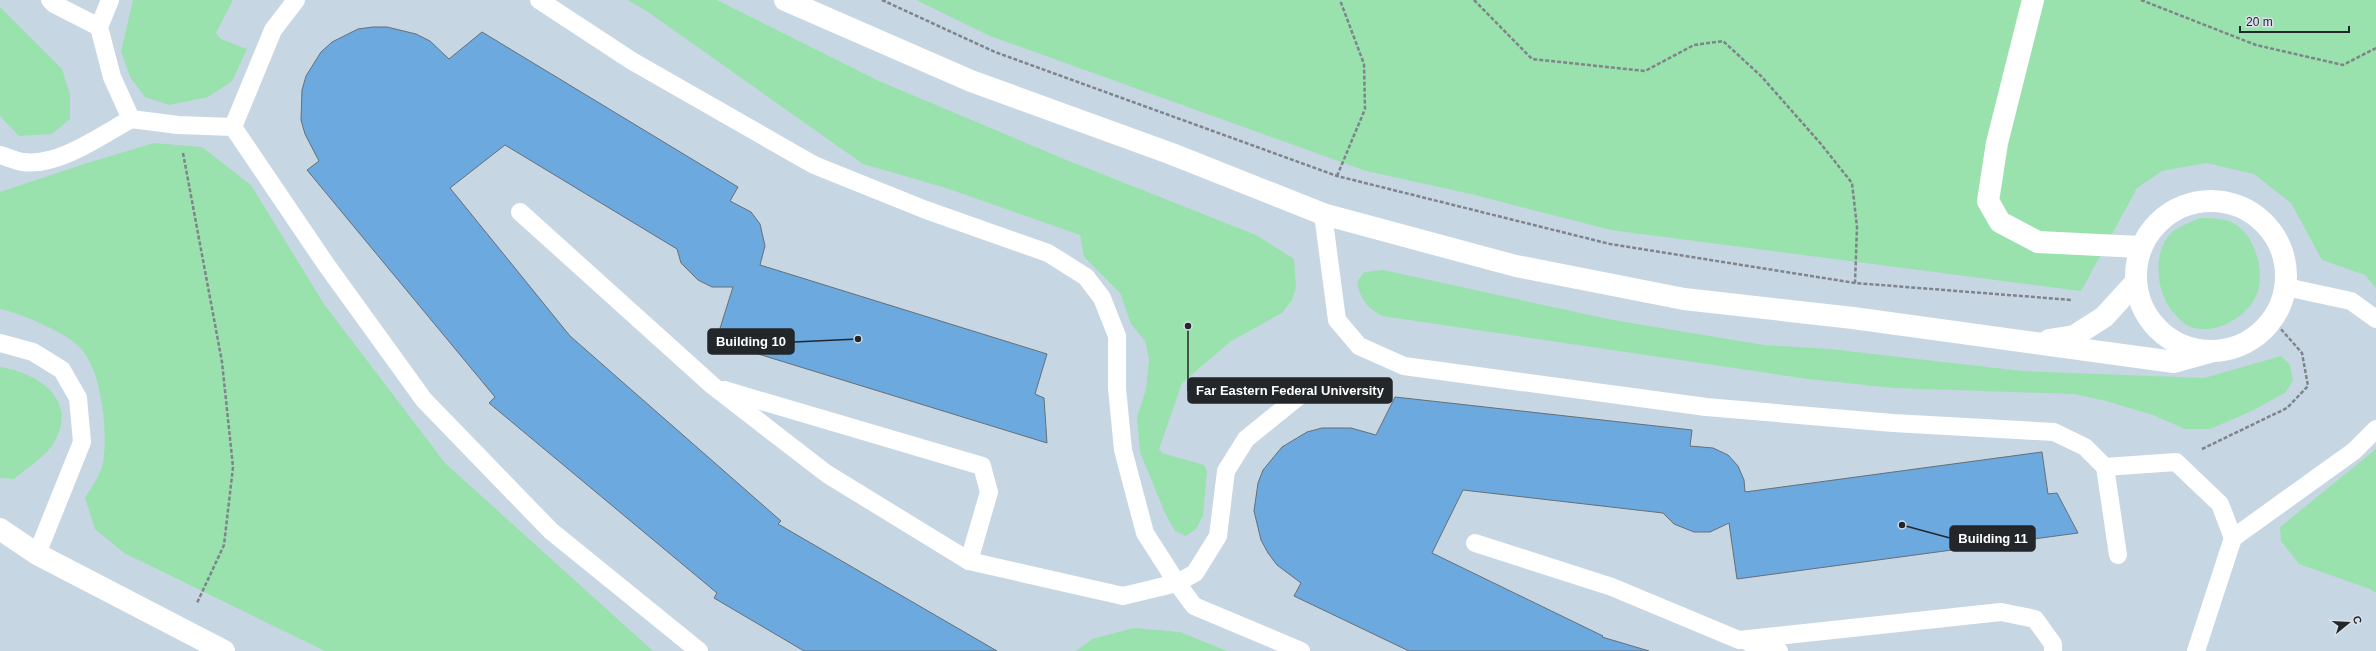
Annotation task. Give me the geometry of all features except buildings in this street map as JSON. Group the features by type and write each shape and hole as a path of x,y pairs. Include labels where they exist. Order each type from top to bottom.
{"street":[{"path":"785,0 971,81 1172,154 1323,214 1516,266 1684,300 1853,318 2174,362 2245,344 2273,320 2286,287 2283,250 2263,220 2231,202 2194,202 2162,218 2140,247 2135,283 2148,318 2175,342 2210,352"},
{"path":"2033,0 1997,143 1988,201 2000,222 2038,242 2140,247"},
{"path":"2035,343 2074,336 2104,317 2135,283"},
{"path":"0,530 37,554 224,651"}],"lane":[{"path":"50,0 99,27"},
{"path":"110,0 99,27 112,77 131,119"},
{"path":"233,127 273,30 296,0"},
{"path":"539,0 632,61 814,165 926,210 1048,253 1086,278 1102,298 1117,336 1117,388 1123,450 1145,533 1194,606 1301,651"},
{"path":"0,155 23,162 46,161 78,149 131,119 178,125 233,127"},
{"path":"233,127 326,263 424,400 551,531 699,651"},
{"path":"520,212 693,371 827,474 969,561 1123,596 1177,582 1195,573 1218,536 1226,471 1246,439 1304,392"},
{"path":"1323,214 1337,320 1359,346 1404,366 1706,407 1893,423 2054,432 2085,446 2105,467 2118,555"},
{"path":"2286,287 2351,301 2376,319"},
{"path":"0,344 33,352 62,370 78,398 82,442 37,554"},
{"path":"713,386 982,466 989,492 969,561"},
{"path":"2196,651 2233,538 2354,451 2376,429"},
{"path":"2105,467 2176,462 2220,504 2233,538"},
{"path":"1475,543 1612,587 1739,640 1779,651"},
{"path":"1739,640 2001,612 2035,619 2053,644 2053,651"}],"path":[{"path":"882,0 995,52 1337,176 1610,244 1856,283 2116,304"},
{"path":"1337,176 1365,109 1364,64 1340,0"},
{"path":"1474,0 1532,59 1646,71 1694,45 1723,41 1761,76 1821,144 1852,183 1857,227 1856,283 1853,318"},
{"path":"2141,0 2256,45 2343,65 2376,48"},
{"path":"178,125 222,362 233,467 224,545 183,631"},
{"path":"2176,462 2287,408 2308,386 2302,353 2273,320"}],"shaded area":[{"path":"0,0 2376,0 2376,651 0,651"}],"green space":[{"path":"133,0 233,0 216,33 221,39 247,49 232,81 208,97 169,105 145,97 130,77 121,51"},
{"path":"627,0 717,0 879,81 1064,159 1256,235 1294,259 1296,287 1292,300 1282,313 1231,341 1182,383 1159,449 1162,453 1204,465 1207,471 1203,516 1196,529 1186,536 1175,531 1164,511 1140,452 1137,417 1146,389 1149,359 1145,341 1131,324 1120,293 1084,257 1080,235 946,188 863,164 645,10"},
{"path":"916,0 2376,0 2376,288 2365,275 2322,260 2291,203 2254,174 2206,163 2162,171 2137,188 2081,291 1611,230 1471,194 1366,171 990,36"},
{"path":"0,7 62,69 70,95 70,119 52,134 19,136 0,116"},
{"path":"154,143 202,147 251,185 324,304 445,463 653,651 325,651 124,553 95,529 85,498 102,467 105,436 102,405 95,374 90,361 77,344 57,331 44,325 0,309 0,192 84,164"},
{"path":"2200,218 2225,220 2233,223 2241,229 2248,236 2253,246 2259,268 2260,279 2258,289 2255,298 2250,305 2237,318 2229,323 2211,329 2194,328 2188,326 2179,319 2167,304 2160,284 2158,272 2161,251 2165,241 2171,233 2181,226"},
{"path":"1383,270 1613,320 1764,345 1830,349 2022,371 2204,378 2281,356 2290,365 2293,380 2286,392 2254,410 2210,429 2185,429 2153,415 2106,401 2074,394 1894,388 1808,379 1382,316 1372,310 1362,298 1357,282 1364,272"},
{"path":"0,367 15,370 41,383 52,392 59,403 62,415 60,429 50,449 14,479 0,478"},
{"path":"2376,449 2376,593 2370,589 2299,564 2281,541 2280,527"},
{"path":"1134,628 1180,632 1227,651 1076,651 1092,639"}],"place":[{"name":"Far Eastern Federal University","path":"1188,326"},
{"name":"Building 10","path":"858,339"},
{"name":"Building 11","path":"1902,525"}]}
